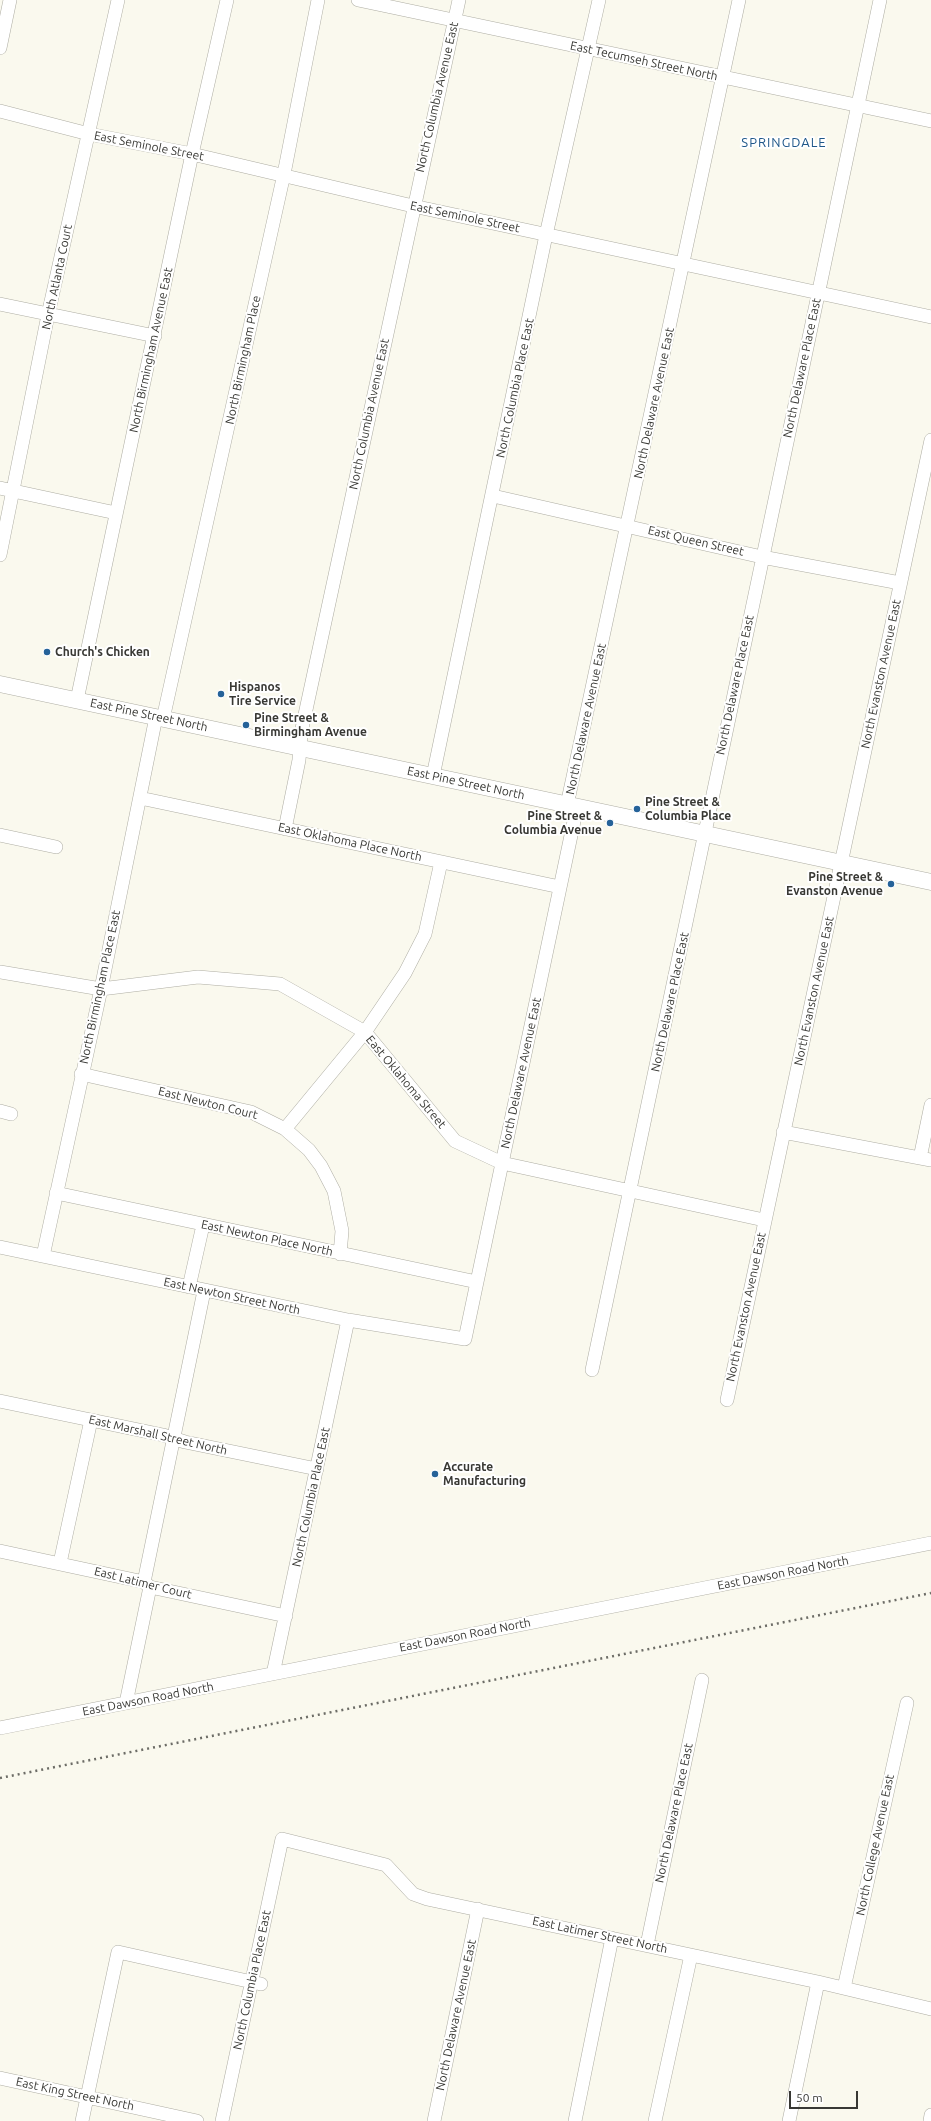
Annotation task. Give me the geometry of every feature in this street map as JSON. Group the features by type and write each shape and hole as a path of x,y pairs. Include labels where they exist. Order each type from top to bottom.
{"main road":[{"name":"East Pine Street North","path":"0,684 840,864 931,882"}],"street":[{"path":"0,48 10,0"},
{"name":"North Atlanta Court","path":"0,555 48,315 118,0"},
{"name":"North Birmingham Avenue East","path":"77,700 155,336 192,154 227,0"},
{"name":"North Birmingham Place","path":"160,718 284,174 318,0"},
{"name":"East Tecumseh Street North","path":"358,0 931,121"},
{"name":"North Columbia Avenue East","path":"285,829 303,725 413,206 459,0"},
{"name":"North Columbia Place East","path":"433,776 493,496 546,235 599,0"},
{"name":"North Delaware Avenue East","path":"465,1339 560,888 572,806 628,525 739,0"},
{"name":"North Delaware Place East","path":"592,1370 880,0"},
{"name":"East Seminole Street","path":"0,111 89,134 284,174 413,206 931,317"},
{"path":"0,304 155,336"},
{"name":"North Evanston Avenue East","path":"726,1400 931,440"},
{"path":"0,488 116,513"},
{"name":"East Queen Street","path":"493,496 628,525 762,557 900,583"},
{"name":"North Birmingham Place East","path":"43,1256 81,1074 102,989 140,798 160,718"},
{"name":"East Oklahoma Place North","path":"140,798 560,888"},
{"path":"0,835 56,847"},
{"path":"285,1129 365,1032 417,952 431,915 441,862"},
{"name":"East Oklahoma Street","path":"0,972 102,989 198,977 280,984 365,1032 455,1141 502,1163 764,1220"},
{"name":"East Newton Court","path":"81,1074 252,1112 285,1129 309,1150 321,1166 334,1191 342,1231 340,1254"},
{"path":"783,1132 925,1159 931,1105"},
{"name":"East Newton Place North","path":"56,1193 477,1282"},
{"path":"189,1287 203,1225"},
{"name":"East Newton Street North","path":"0,1247 348,1320 465,1339"},
{"path":"126,1703 173,1438 204,1291"},
{"name":"North Columbia Place East","path":"273,1674 348,1320"},
{"name":"East Marshall Street North","path":"0,1401 173,1438 185,1442 317,1469"},
{"path":"60,1563 91,1420"},
{"name":"East Dawson Road North","path":"0,1728 931,1543"},
{"name":"East Latimer Court","path":"0,1551 60,1563 286,1616"},
{"name":"North Delaware Place East","path":"647,1945 702,1680"},
{"name":"North College Avenue East","path":"844,1988 906,1703"},
{"name":"North Columbia Place East","path":"222,2121 256,1983 282,1839"},
{"name":"East Latimer Street North","path":"282,1839 386,1864 413,1894 427,1899 818,1982 931,2009"},
{"name":"North Delaware Avenue East","path":"434,2121 478,1909"},
{"path":"575,2121 612,1938"},
{"path":"82,2121 118,1952 256,1983"},
{"path":"655,2121 691,1955"},
{"path":"789,2121 818,1982"},
{"name":"East King Street North","path":"0,2078 197,2121"},
{"path":"930,2121 931,2115"}],"railway":[{"path":"0,1778 931,1593"}],"place":[{"name":"Church's Chicken","path":"47,652"},
{"name":"Hispanos Tire Service","path":"221,694"},
{"name":"Pine Street & Birmingham Avenue","path":"246,725"},
{"name":"Pine Street & Columbia Place","path":"637,809"},
{"name":"Pine Street & Columbia Avenue","path":"610,823"},
{"name":"Pine Street & Evanston Avenue","path":"891,884"},
{"name":"Accurate Manufacturing","path":"435,1474"}],"district":[{"name":"SPRINGDALE","path":"784,143"}]}
